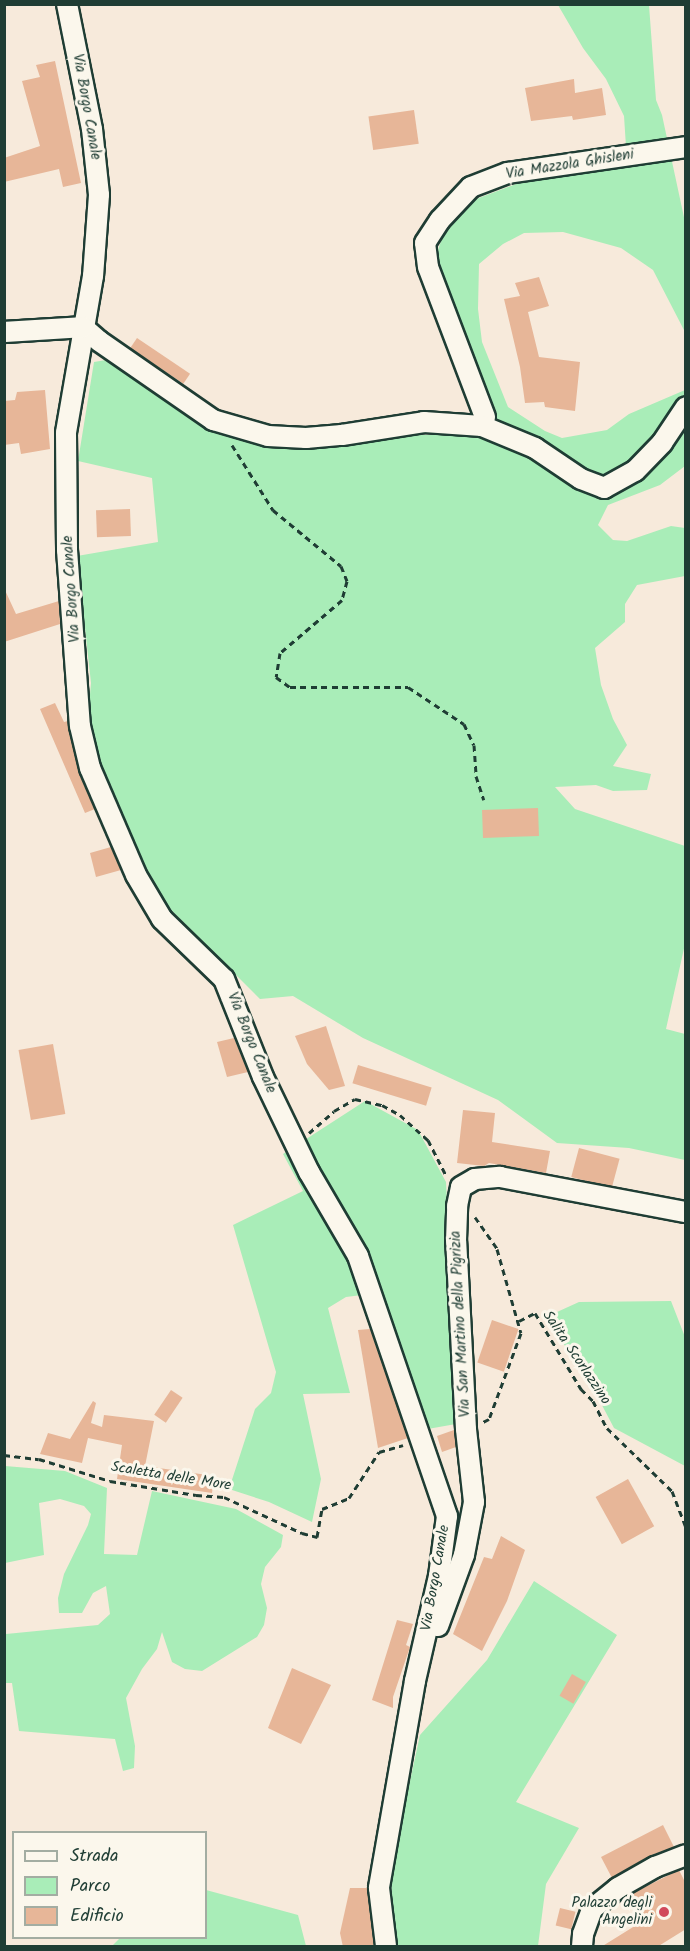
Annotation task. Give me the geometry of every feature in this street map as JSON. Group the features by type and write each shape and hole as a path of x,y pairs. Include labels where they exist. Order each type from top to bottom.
{"street":[{"name":"Via Borgo Canale","path":"68,4 92,129 99,195 93,276 66,432 67,550 80,726 90,768 136,875 162,919 224,979 263,1077 314,1181 358,1256 378,1307 447,1516 439,1575 415,1682 379,1888 386,1947"},
{"name":"Via Mazzola Ghisleni","path":"482,426 485,417 428,267 425,243 440,220 471,187 508,173 686,147"},
{"path":"4,332 83,327 118,355 213,420 268,436 306,438 424,423 482,426 535,448 580,479 604,488 635,471 662,443 686,406"},
{"path":"461,1187 475,1179 500,1177 686,1212"},
{"name":"Via San Martino della Pigrizia","path":"415,1682 464,1555 474,1502 466,1429 456,1241 457,1206 461,1187"},
{"path":"582,1947 583,1934 592,1909 618,1888 655,1867 686,1855"}],"path":[{"path":"219,422 273,510 341,566 347,581 342,600 280,653 276,676 290,687 408,687 464,724 474,745 476,776 484,800"},
{"path":"295,1142 334,1111 355,1099 382,1105 400,1115 428,1140 451,1184 461,1187 471,1212 497,1249 519,1321"},
{"name":"Salita Scorlazzino","path":"466,1429 489,1419 521,1333 519,1321 535,1313 581,1389 593,1401 607,1428 672,1491 686,1527"},
{"name":"Scaletta delle More","path":"4,1455 39,1459 110,1481 196,1496 224,1497 302,1533 317,1537 322,1509 349,1498 379,1452 420,1439"}],"green space":[{"path":"558,5 649,5 656,100 662,115 685,222 685,332 653,270 621,248 563,232 524,233 503,244 479,264 478,309 482,342 508,407 545,431 562,438 607,430 629,414 685,390 685,466 660,485 608,505 598,525 613,540 627,541 671,526 685,528 685,576 637,585 625,604 625,622 595,648 601,685 613,719 627,745 613,766 651,774 647,790 613,791 596,785 555,787 575,809 685,846 685,944 666,1029 685,1034 685,1160 629,1148 557,1143 498,1100 363,1038 293,996 260,999 172,911 136,865 102,788 87,729 91,683 77,556 158,542 152,478 78,461 94,362 112,359 203,421 374,435 485,435 436,256 452,208 548,172 627,162 624,116 606,79 583,48"},
{"path":"365,1101 418,1130 446,1182 456,1370 456,1424 422,1430 378,1293 346,1297 328,1308 350,1393 303,1394 321,1479 312,1522 269,1502 229,1489 255,1409 271,1393 276,1372 233,1225 303,1191 283,1154"},
{"path":"671,1301 685,1337 685,1466 614,1428 594,1390 546,1317 579,1302"},
{"path":"5,1466 65,1471 107,1488 104,1554 137,1555 152,1491 236,1509 283,1535 281,1547 265,1567 261,1584 267,1608 264,1625 257,1637 202,1671 185,1669 172,1662 162,1632 157,1649 142,1669 126,1698 135,1746 134,1768 123,1771 115,1739 19,1731 12,1683 5,1683 5,1628 6,1634 98,1625 110,1614 106,1586 93,1593 82,1613 59,1613 58,1598 64,1574 91,1514 84,1506 60,1499 39,1503 44,1555 5,1563"},
{"path":"534,1581 617,1635 516,1802 579,1828 546,1884 538,1946 396,1946 390,1873 420,1735 487,1660"},
{"path":"207,1890 298,1915 306,1946 112,1946 119,1939 207,1939"}],"building":[{"path":"55,61 81,183 63,187 59,169 4,182 4,158 40,146 22,81 40,77 36,65"},
{"path":"574,79 575,93 602,88 606,115 573,120 572,116 531,121 525,88"},
{"path":"414,110 419,144 373,150 368,116"},
{"path":"539,277 549,306 528,312 539,357 580,362 575,411 545,407 544,402 525,403 520,367 504,299 520,296 515,283"},
{"path":"137,338 190,374 183,384 130,348"},
{"path":"45,390 50,449 21,454 19,443 4,445 4,401 15,400 17,392"},
{"path":"130,509 131,536 97,537 96,510"},
{"path":"4,588 16,614 59,601 60,624 4,642"},
{"path":"55,703 64,722 68,721 78,771 95,809 85,813 40,709"},
{"path":"538,808 539,836 483,838 482,810"},
{"path":"111,847 121,870 96,877 90,853"},
{"path":"326,1026 345,1086 329,1090 307,1064 295,1036"},
{"path":"234,1038 248,1072 227,1077 217,1042"},
{"path":"53,1044 65,1114 31,1120 19,1050"},
{"path":"358,1065 432,1088 426,1106 352,1083"},
{"path":"463,1110 495,1113 492,1142 550,1151 546,1173 489,1163 484,1166 457,1163"},
{"path":"579,1148 620,1159 612,1188 571,1177"},
{"path":"492,1320 518,1329 504,1372 477,1363"},
{"path":"370,1329 408,1438 378,1448 358,1330"},
{"path":"171,1390 183,1398 166,1423 154,1415"},
{"path":"93,1401 96,1403 91,1423 102,1427 104,1415 154,1421 145,1466 214,1476 212,1493 117,1479 122,1445 88,1438 82,1463 40,1454 48,1433 70,1439"},
{"path":"454,1430 456,1447 442,1452 437,1436"},
{"path":"628,1479 654,1526 622,1544 596,1497"},
{"path":"501,1536 525,1550 507,1601 482,1651 453,1634 484,1557 492,1559"},
{"path":"397,1620 413,1624 406,1645 410,1647 393,1697 393,1708 372,1700"},
{"path":"292,1668 331,1685 301,1744 268,1728"},
{"path":"572,1674 586,1682 573,1704 560,1696"},
{"path":"663,1825 674,1847 649,1856 612,1878 601,1857"},
{"name":"Palazzo degli Angelini","path":"679,1870 686,1884 686,1929 657,1947 601,1947 646,1919 633,1893"},
{"path":"350,1888 367,1888 374,1947 343,1947 340,1933"},
{"path":"560,1908 576,1912 571,1929 556,1925"}],"place":[{"name":"Palazzo degli Angelini","path":"664,1912"}]}
